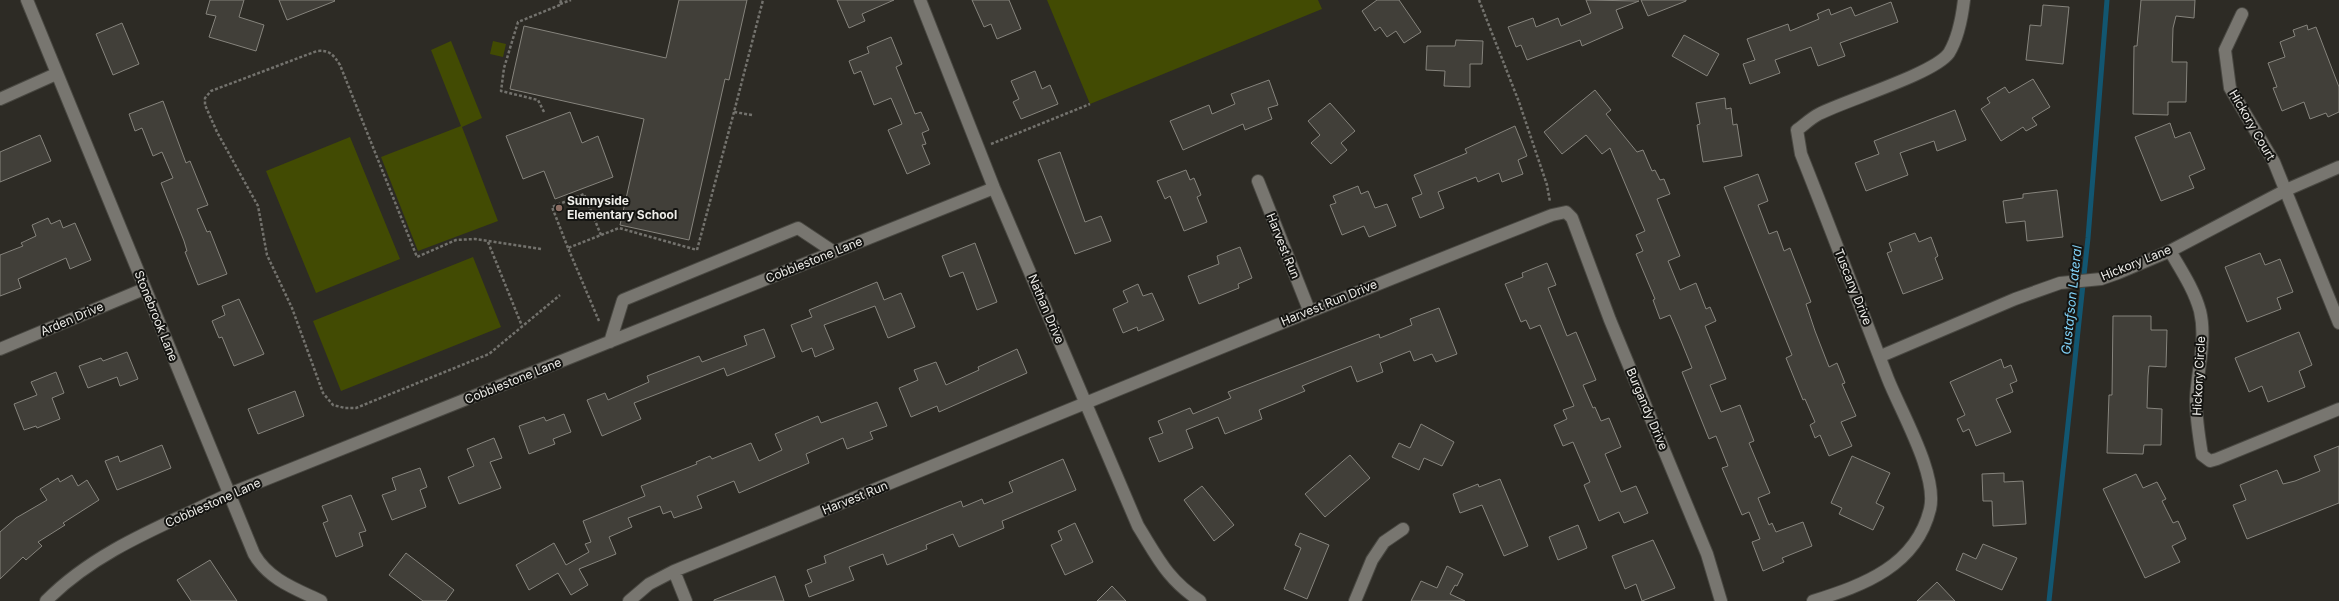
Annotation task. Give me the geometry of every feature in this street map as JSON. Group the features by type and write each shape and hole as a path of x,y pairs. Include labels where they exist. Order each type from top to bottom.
{"street":[{"name":"Stonebrook Lane","path":"27,0 228,494 262,567 277,579 322,601"},
{"name":"Nathan Drive","path":"920,0 994,188 1138,526 1170,577 1182,589 1200,601"},
{"name":"Tuscany Drive","path":"1813,601 1840,593 1876,577 1908,554 1917,541 1930,508 1931,495 1925,467 1887,377 1881,356 1801,154 1797,130 1818,114 1921,72 1948,54 1953,45 1962,14 1964,0"},
{"name":"Hickory Court","path":"2242,14 2225,50 2230,88 2274,162 2286,190"},
{"path":"0,99 56,74"},
{"name":"Hickory Lane","path":"1881,356 2015,299 2060,283 2101,279 2170,250 2286,190 2339,167"},
{"name":"Harvest Run","path":"1258,181 1309,310"},
{"name":"Cobblestone Lane","path":"46,601 82,570 114,549 228,494 994,188"},
{"path":"2286,190 2339,323"},
{"name":"Harvest Run Drive","path":"1086,404 1309,310 1552,215 1566,212 1572,218"},
{"name":"Burgandy Drive","path":"1572,218 1610,320 1707,554 1721,601"},
{"path":"610,342 623,300 798,228 834,252"},
{"name":"Hickory Circle","path":"2170,250 2191,286 2200,312 2202,335 2196,399 2196,421 2202,455 2210,461 2217,459 2339,409"},
{"name":"Arden Drive","path":"0,349 144,289"},
{"name":"Harvest Run","path":"629,601 649,584 674,571 1086,404"},
{"path":"1355,601 1372,560 1384,542 1403,529"},
{"path":"674,571 686,601"}],"path":[{"path":"560,5 561,0"},
{"path":"544,112 538,100 501,91 504,68 518,22 571,0"},
{"path":"695,258 762,0"},
{"path":"1479,0 1519,102 1547,185 1552,215"},
{"path":"541,249 475,239 456,240 417,257 340,65 334,55 326,51 316,51 211,91 205,98 205,105 217,132 258,206 266,254 292,308 323,393 333,405 345,408 356,408 463,366 489,354 560,295"},
{"path":"979,149 1090,104"},
{"path":"734,112 752,115"},
{"path":"599,321 552,207 584,194 601,235"},
{"path":"568,248 619,228 697,250"},
{"path":"488,241 522,326"}],"green space":[{"path":"1047,0 1318,0 1322,9 1090,104"},
{"path":"451,41 482,118 462,127 498,221 418,251 381,157 461,126 431,50"},
{"path":"493,41 506,44 503,57 490,54"},
{"path":"350,137 400,259 316,293 266,171"},
{"path":"473,257 501,327 341,391 313,321"}],"building":[{"path":"210,0 244,0 239,17 264,25 256,51 209,37 216,16 206,14"},
{"path":"279,0 334,0 335,1 287,20"},
{"path":"679,0 747,0 729,80 725,79 689,240 620,225 644,119 510,89 524,26 666,58"},
{"path":"837,0 894,0 862,14 865,21 849,28"},
{"path":"972,0 1009,0 1021,29 997,39 991,24 984,27"},
{"path":"1377,0 1399,0 1421,32 1404,43 1396,31 1387,37 1380,27 1375,31 1362,11"},
{"path":"1586,0 1639,1 1616,10 1623,28 1582,46 1580,40 1527,60 1521,45 1516,47 1508,27 1533,18 1536,27 1558,18 1561,26 1591,13"},
{"path":"1641,0 1686,0 1686,1 1648,16"},
{"path":"2141,0 2195,0 2194,18 2176,16 2173,28 2172,62 2187,62 2186,102 2168,102 2168,115 2133,114 2134,46 2137,46"},
{"path":"1891,2 1898,22 1840,43 1845,56 1818,66 1811,47 1775,60 1780,73 1750,84 1743,64 1755,60 1747,39 1788,24 1790,31 1819,19 1817,14 1829,9 1831,15 1851,7 1855,16"},
{"path":"2043,5 2069,7 2063,64 2026,60 2030,25 2041,26"},
{"path":"122,23 139,64 113,75 96,34"},
{"path":"2307,25 2308,30 2316,27 2339,87 2339,112 2328,117 2326,113 2310,119 2304,102 2282,111 2273,88 2277,87 2268,63 2285,57 2280,42 2295,36 2293,30"},
{"path":"1684,35 1719,54 1707,76 1672,56"},
{"path":"891,37 902,64 896,67 915,114 921,112 929,130 922,133 926,144 922,145 930,164 907,174 888,130 902,124 891,98 874,105 861,71 854,74 849,61 869,53 867,47"},
{"path":"1456,40 1483,41 1482,64 1470,64 1470,87 1444,86 1445,71 1426,70 1427,46 1455,46"},
{"path":"1035,71 1042,89 1050,85 1058,104 1021,119 1013,102 1019,99 1011,81"},
{"path":"2033,79 2050,107 2032,118 2037,125 2026,131 2023,127 2001,141 1981,109 1990,103 1987,98 2005,87 2009,93"},
{"path":"1269,80 1278,105 1268,108 1272,119 1245,130 1243,124 1183,150 1170,121 1209,105 1212,114 1235,104 1231,94"},
{"path":"1595,90 1611,110 1606,114 1637,152 1643,150 1652,171 1655,170 1660,180 1664,179 1670,194 1657,199 1680,256 1668,261 1680,290 1696,283 1706,309 1710,307 1716,321 1705,326 1726,379 1710,385 1721,412 1740,405 1754,441 1749,443 1770,493 1758,498 1769,525 1772,523 1776,532 1803,522 1812,546 1782,558 1784,562 1763,571 1752,542 1760,539 1749,512 1742,515 1722,468 1728,466 1716,436 1709,439 1682,372 1692,368 1670,315 1660,319 1653,300 1655,299 1636,254 1643,251 1636,235 1645,231 1610,148 1602,154 1586,135 1562,154 1544,132"},
{"path":"1725,98 1726,109 1731,108 1733,125 1737,124 1742,156 1703,162 1697,125 1700,124 1696,103"},
{"path":"163,101 186,163 190,161 208,205 197,209 207,232 210,231 227,274 198,285 185,252 187,251 184,241 161,183 173,178 162,152 153,156 142,128 135,131 129,114"},
{"path":"1330,103 1355,131 1341,143 1347,150 1331,164 1311,143 1320,135 1308,121"},
{"path":"1955,110 1966,140 1937,151 1934,141 1900,153 1908,175 1866,191 1855,163 1879,154 1874,141"},
{"path":"570,112 582,143 598,136 613,177 555,199 544,171 523,179 506,136"},
{"path":"2170,123 2175,138 2190,132 2205,169 2189,176 2194,188 2161,201 2135,137"},
{"path":"1515,126 1527,156 1518,160 1523,174 1502,182 1499,173 1478,182 1476,177 1438,192 1444,208 1420,218 1412,198 1422,194 1414,175 1467,153 1465,149"},
{"path":"40,135 51,161 0,182 0,152"},
{"path":"1060,152 1085,222 1101,216 1111,241 1075,254 1038,160"},
{"path":"1186,170 1190,180 1194,178 1201,195 1197,197 1207,222 1184,231 1170,196 1165,199 1157,181"},
{"path":"1758,174 1768,201 1758,205 1769,234 1777,231 1784,251 1790,248 1811,302 1806,304 1829,367 1837,363 1845,383 1842,384 1856,416 1841,422 1852,446 1829,456 1820,435 1815,438 1810,425 1815,422 1805,399 1803,400 1786,358 1792,355 1724,187"},
{"path":"1358,186 1361,194 1368,191 1375,208 1387,204 1396,226 1369,237 1364,226 1342,235 1330,205 1336,203 1333,196"},
{"path":"2057,190 2063,237 2027,241 2025,221 2006,223 2003,201 2023,198 2023,194"},
{"path":"48,218 51,224 60,220 63,228 75,223 91,260 70,269 66,258 18,279 21,288 0,296 0,255 23,246 21,243 36,236 32,225"},
{"path":"1915,233 1919,242 1931,237 1938,256 1935,258 1943,279 1903,294 1887,253 1892,251 1889,243"},
{"path":"975,243 997,302 977,310 963,272 950,277 942,256"},
{"path":"1240,247 1252,278 1238,284 1239,288 1199,304 1188,276 1219,264 1217,256"},
{"path":"2260,253 2265,265 2280,259 2293,292 2277,298 2281,309 2247,322 2225,267"},
{"path":"1547,263 1556,285 1548,288 1567,336 1576,332 1596,380 1583,385 1593,408 1595,407 1601,421 1609,418 1621,447 1605,454 1621,492 1636,486 1648,513 1624,523 1619,512 1599,521 1584,485 1590,482 1573,442 1563,446 1554,425 1567,419 1563,410 1574,406 1540,325 1530,329 1526,320 1521,322 1505,284 1523,277 1522,273"},
{"path":"877,282 884,300 901,293 915,327 888,338 875,306 824,325 834,349 815,357 812,348 802,352 791,325 812,317 809,310"},
{"path":"1138,284 1143,296 1152,293 1164,320 1138,331 1137,327 1123,333 1113,309 1128,302 1123,291"},
{"path":"239,299 264,354 234,366 222,337 219,338 212,321 225,315 222,306"},
{"path":"1439,308 1457,354 1436,362 1432,354 1414,361 1410,351 1380,363 1383,372 1357,382 1351,366 1302,386 1305,391 1259,410 1262,419 1225,434 1218,417 1186,430 1193,448 1159,462 1149,438 1163,433 1158,421 1190,408 1193,414 1231,398 1228,392 1379,334 1380,338 1412,325 1410,319"},
{"path":"2113,316 2151,316 2151,330 2167,330 2166,367 2149,366 2148,376 2147,408 2162,409 2161,445 2144,445 2143,454 2107,453 2109,395 2112,395"},
{"path":"764,329 775,357 727,376 724,368 634,403 641,419 602,436 587,400 605,393 608,400 649,382 647,376 699,356 702,362 747,345 744,336"},
{"path":"2299,332 2312,365 2299,371 2305,387 2268,402 2262,386 2249,392 2235,358"},
{"path":"1017,349 1027,373 939,412 937,406 911,417 899,388 918,380 914,370 936,362 946,385 979,370 978,367"},
{"path":"127,352 138,379 120,386 117,377 88,388 79,366 101,358 103,361"},
{"path":"2001,359 2004,368 2011,365 2017,381 2010,384 2013,392 1996,399 2011,432 1976,446 1969,429 1963,432 1957,419 1965,415 1950,382"},
{"path":"56,372 64,393 52,398 60,419 37,428 36,426 24,430 14,404 37,395 31,382"},
{"path":"295,391 304,416 258,434 248,409"},
{"path":"877,402 887,426 870,432 873,439 847,449 843,438 806,454 809,463 739,493 734,481 697,496 702,508 674,518 671,511 663,514 660,506 628,518 632,527 609,537 616,554 579,569 588,585 571,595 558,573 529,590 516,565 554,543 566,565 589,552 585,544 591,542 583,521 645,496 641,486 697,464 696,462 710,456 712,459 751,443 759,461 782,450 775,434 818,416 821,423"},
{"path":"564,414 571,432 553,439 555,444 529,454 519,426 544,417 546,421"},
{"path":"1421,424 1454,442 1442,466 1424,458 1419,470 1392,457 1399,443 1410,448"},
{"path":"494,438 502,458 490,462 501,488 459,504 448,477 474,466 467,449"},
{"path":"162,445 171,468 117,490 105,461 118,456 120,462"},
{"path":"2339,446 2339,503 2247,539 2233,505 2246,500 2240,485 2277,470 2283,484 2295,481 2320,471 2314,456"},
{"path":"1350,455 1370,478 1325,517 1305,494"},
{"path":"1852,456 1890,473 1876,503 1884,507 1873,530 1839,514 1842,508 1831,503"},
{"path":"1063,459 1076,490 1002,521 1004,528 959,547 953,534 926,545 927,549 887,565 883,554 849,567 854,580 809,597 805,585 812,582 807,570 826,563 824,556 961,501 963,507 982,499 984,504 1013,492 1009,482"},
{"path":"420,468 427,487 420,490 426,507 392,520 382,495 396,490 392,478"},
{"path":"2004,473 2004,482 2023,481 2026,524 1993,526 1992,501 1983,501 1982,474"},
{"path":"2136,474 2143,488 2157,482 2166,499 2162,501 2173,523 2178,521 2186,539 2172,546 2180,562 2145,578 2103,489"},
{"path":"72,475 78,486 87,480 99,500 63,523 65,525 38,542 42,546 26,560 23,557 0,579 0,532 16,518 47,500 40,489 58,478 60,482"},
{"path":"1500,479 1528,546 1504,556 1482,505 1460,513 1453,494 1478,484 1479,487"},
{"path":"1202,486 1234,525 1214,541 1184,500"},
{"path":"351,495 366,531 359,533 363,546 336,557 323,523 328,521 322,506"},
{"path":"1075,523 1093,562 1065,575 1051,545 1062,540 1058,531"},
{"path":"1578,525 1587,548 1558,560 1549,537"},
{"path":"1300,533 1329,545 1307,599 1284,589 1301,548 1295,545"},
{"path":"1653,540 1675,588 1642,601 1636,584 1625,589 1612,556"},
{"path":"1983,544 2017,558 2002,590 1956,570 1963,553 1976,559"},
{"path":"406,553 454,590 446,601 423,601 389,575"},
{"path":"210,560 237,601 191,601 177,580"},
{"path":"1447,566 1463,574 1457,586 1455,585 1450,594 1465,601 1411,601 1421,581 1437,588"},
{"path":"775,576 784,601 714,601 714,600"},
{"path":"1937,582 1955,601 1917,601"},
{"path":"1112,586 1126,601 1097,601"}],"waterway":[{"name":"Gustafson Lateral","path":"2049,601 2088,238 2107,0"}],"place":[{"name":"Sunnyside Elementary School","path":"559,208"}]}
